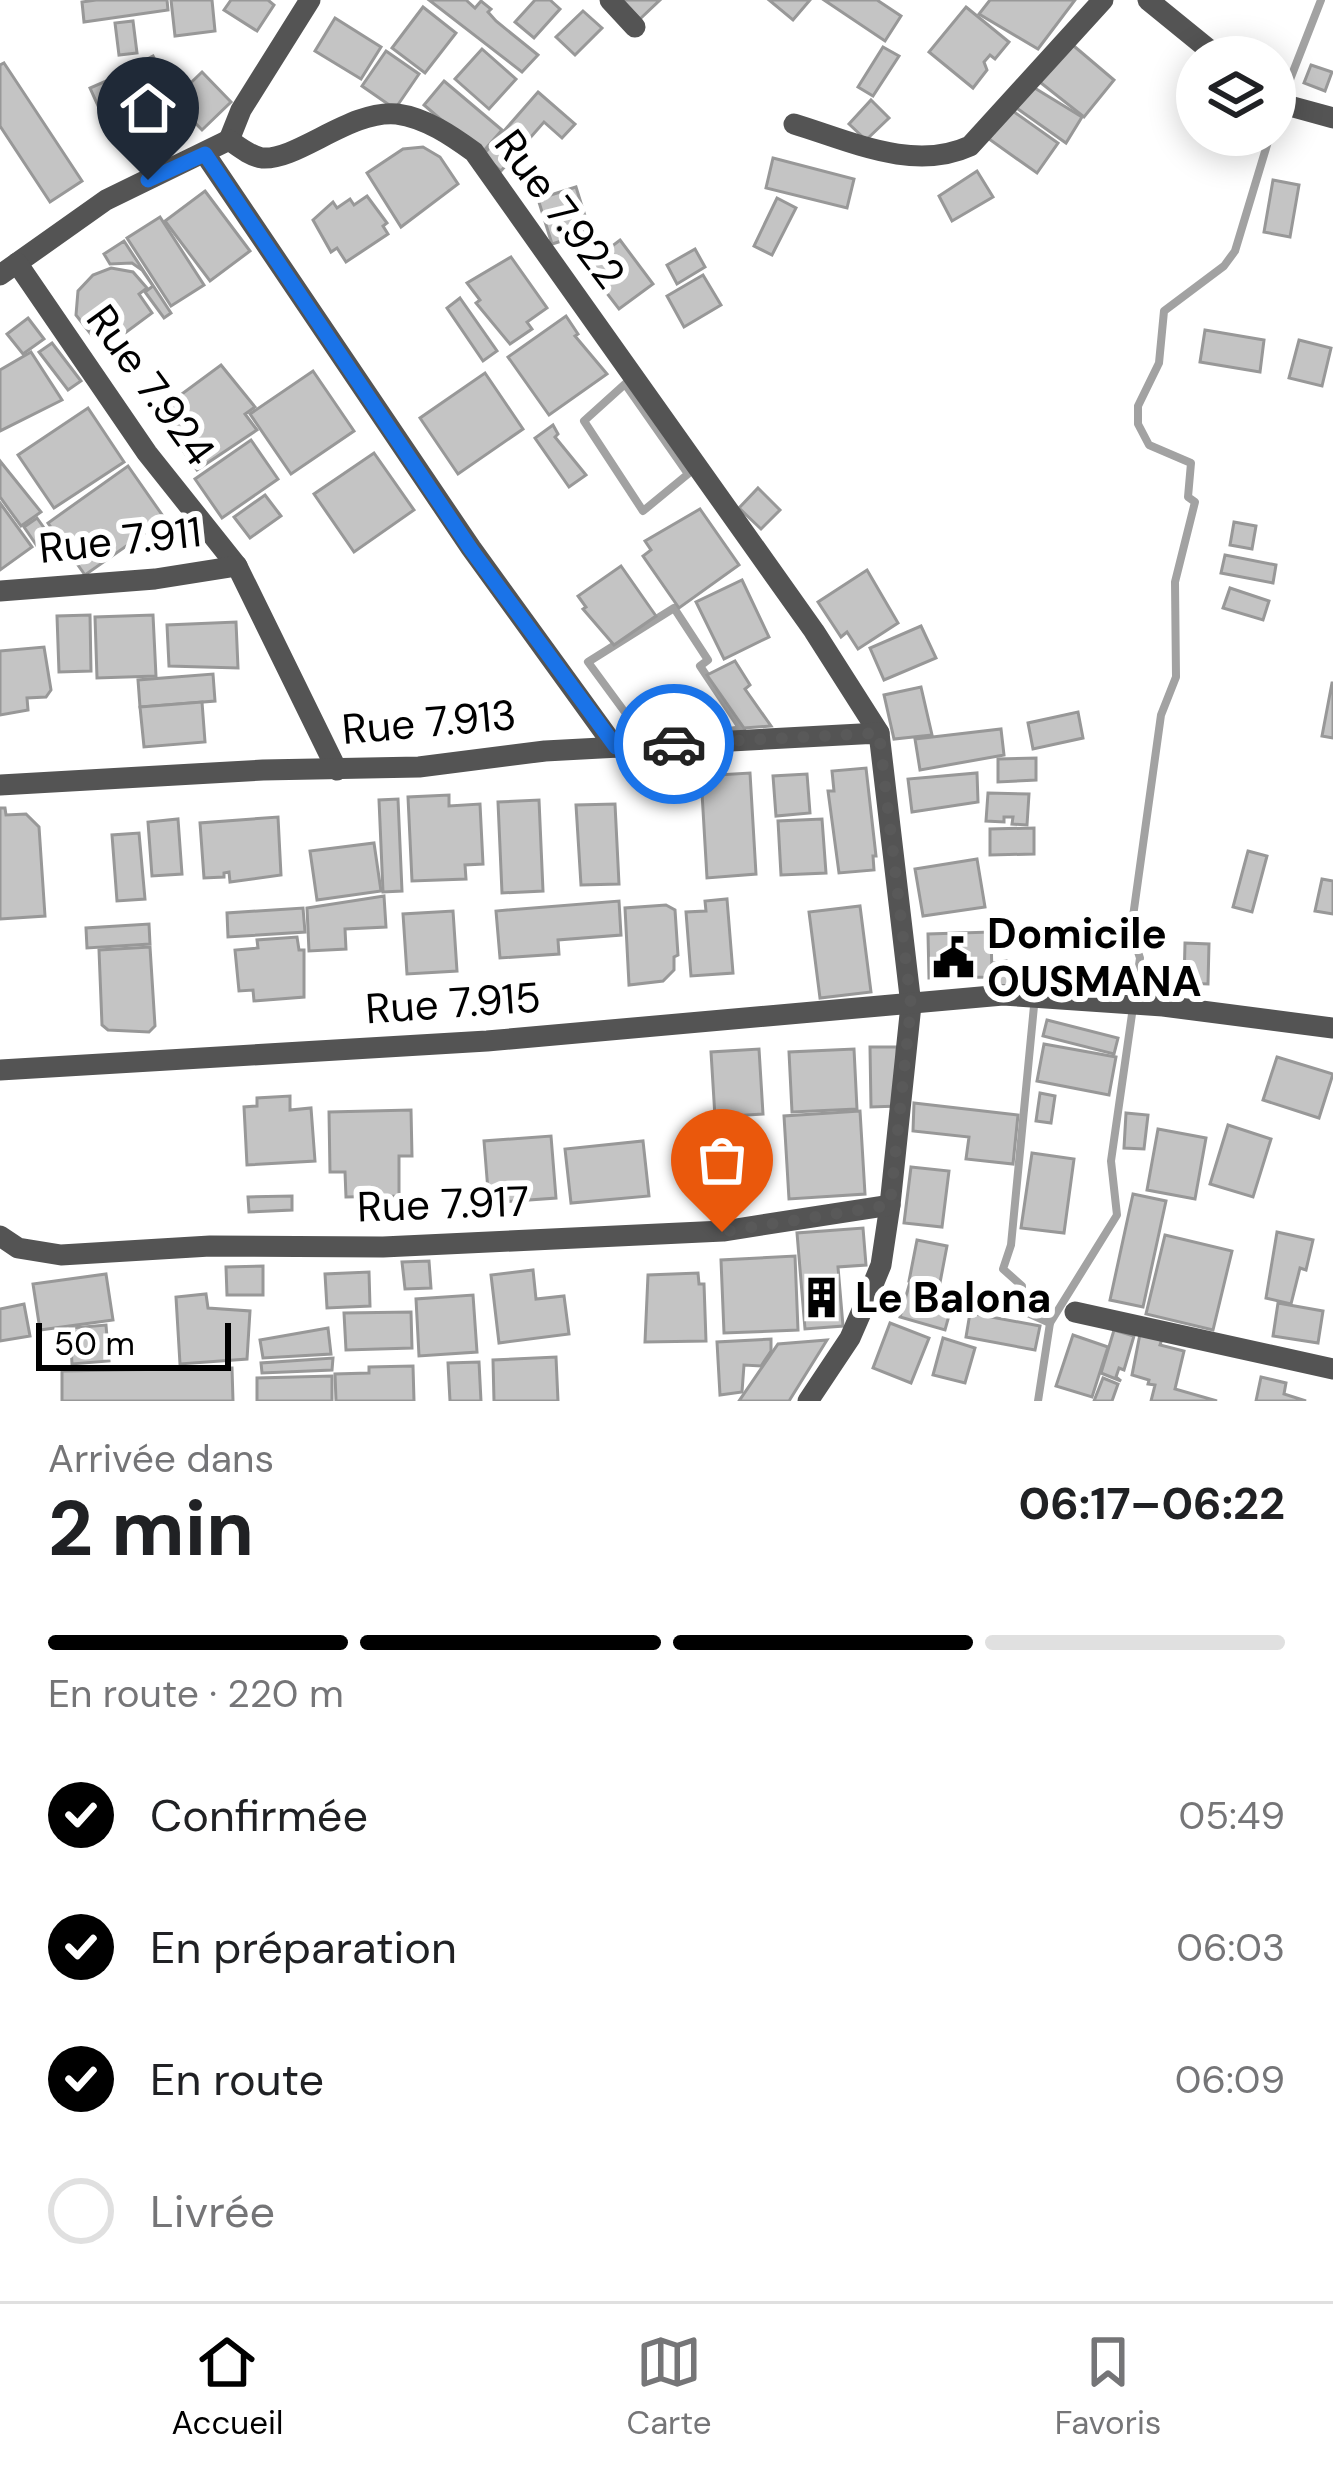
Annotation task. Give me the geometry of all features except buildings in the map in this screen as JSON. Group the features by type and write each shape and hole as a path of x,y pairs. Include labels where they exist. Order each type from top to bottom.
{"street":[{"path":"8,269 106,200 229,140 242,110 310,0"},
{"path":"610,0 634,27"},
{"path":"794,124 896,154 953,154 970,146 1103,0"},
{"path":"1161,4 1196,36"},
{"path":"1296,108 1333,118"},
{"name":"Rue 7.922","path":"229,140 249,154 273,157 371,115 399,114 452,136 474,152 802,613 879,733"},
{"path":"205,154 457,529 616,747"},
{"name":"Rue 7.924","path":"8,269 237,566"},
{"name":"Rue 7.911","path":"0,592 155,579 237,566 337,770"},
{"path":"808,1401 850,1338 867,1299 881,1265 890,1205 911,1005 879,733"},
{"name":"Rue 7.913","path":"0,785 419,767 616,747 879,733"},
{"name":"Rue 7.915","path":"0,1070 487,1041 1022,995 1162,1006 1333,1028"},
{"name":"Rue 7.917","path":"0,1236 18,1248 61,1255 209,1246 383,1247 722,1232 890,1205"},
{"path":"1075,1312 1333,1369"}],"waterway":[{"path":"1296,64 1321,0"},
{"path":"1038,1401 1050,1323 1117,1215 1111,1161 1140,958 1131,931 1161,715 1176,677 1175,582 1195,502 1188,497 1191,463 1149,445 1138,424 1138,406 1159,363 1164,311 1224,266 1235,251 1264,156"},
{"path":"625,384 688,474 643,511 584,421 625,384"},
{"path":"674,608 708,660 700,666 742,729 717,733 638,730 588,662 674,608"},
{"path":"1034,1006 1011,1245 1003,1269 1022,1286 1021,1310 1050,1323"}],"way so far":[{"path":"674,744 879,733 911,1005 890,1205 722,1232"}],"place":[{"name":"Domicile OUSMANA","path":"953,957"},
{"name":"Le Balona","path":"821,1297"}],"route":[{"path":"148,180 205,154 470,548 616,747 674,744"}]}
